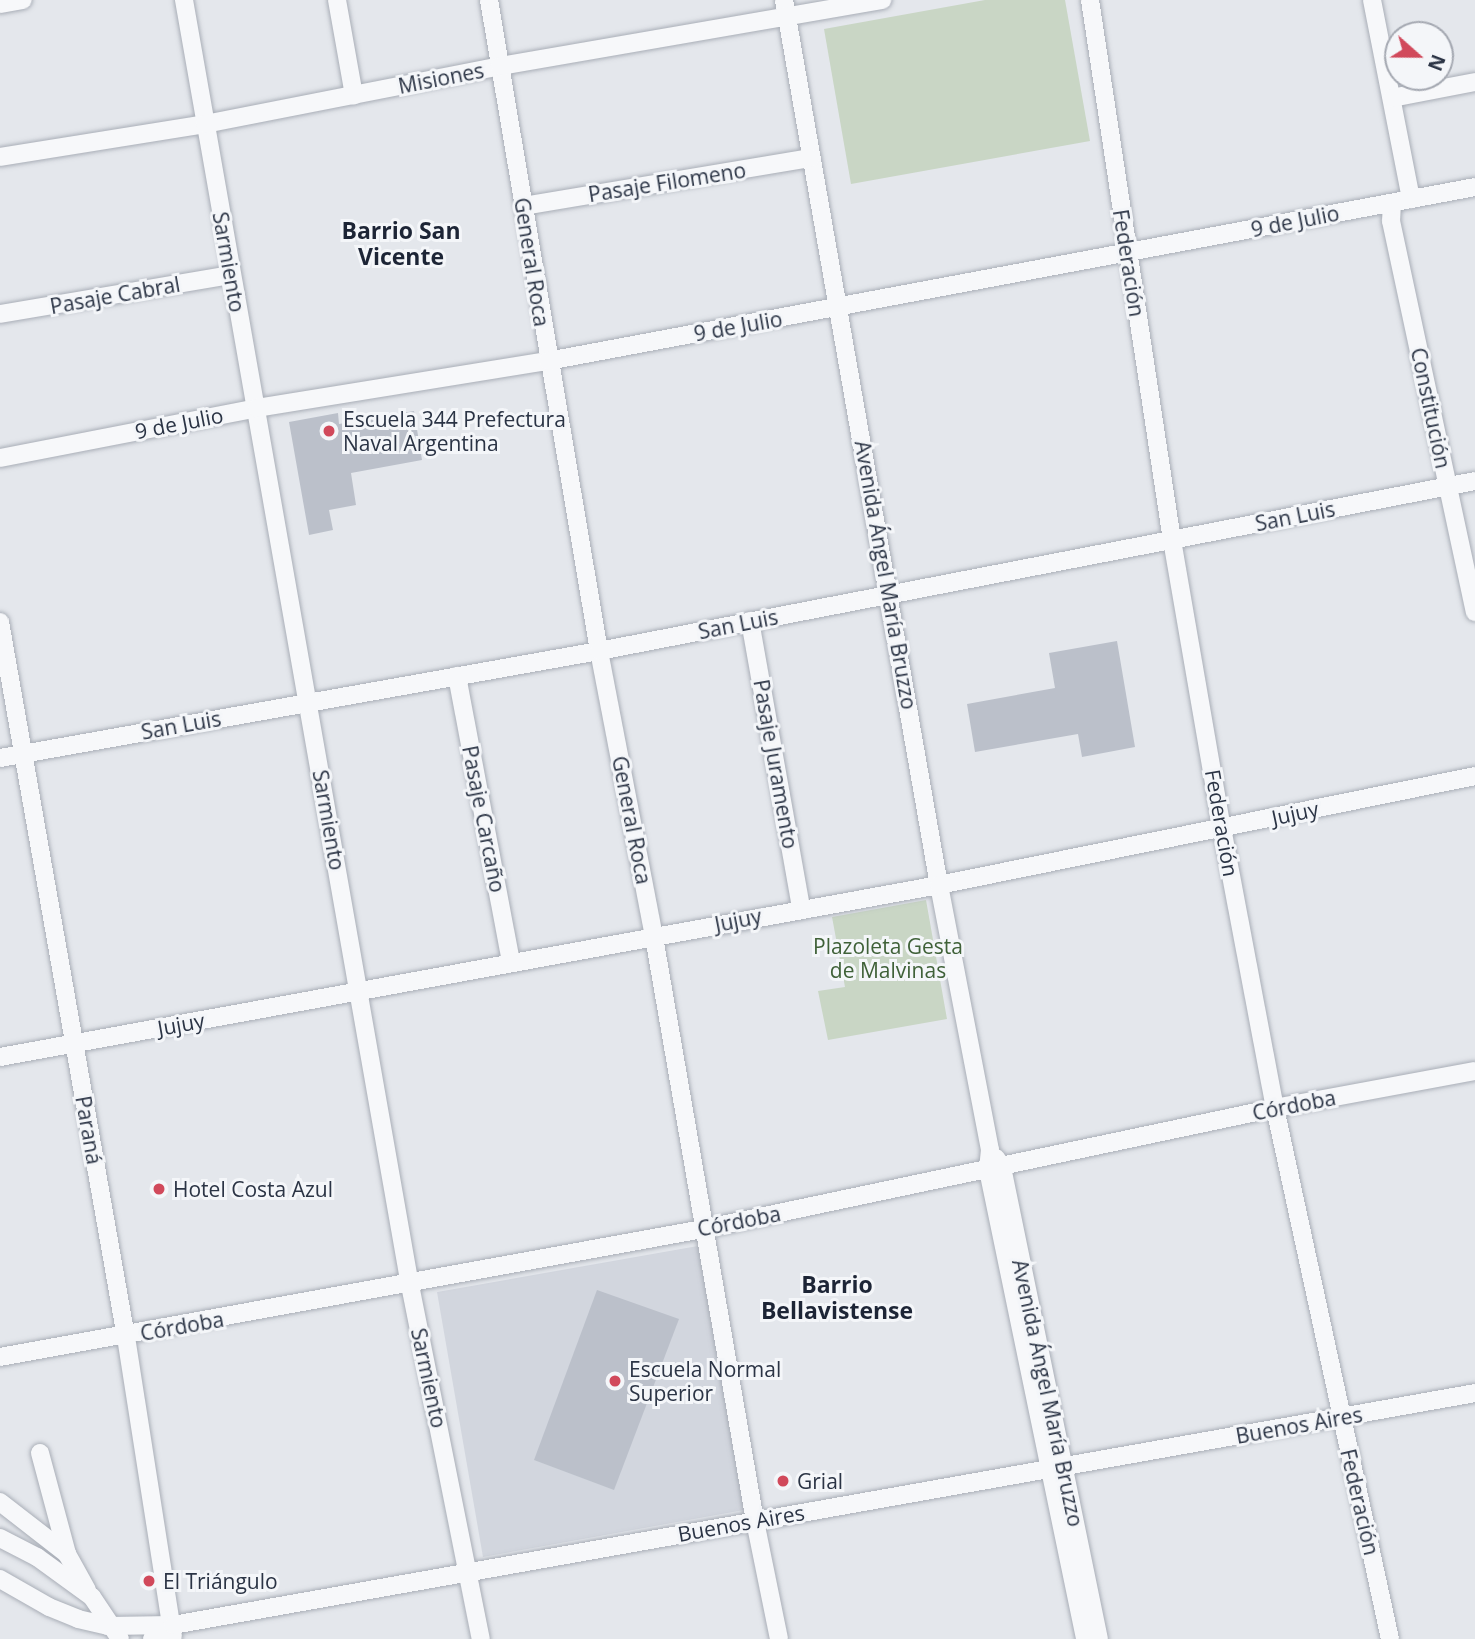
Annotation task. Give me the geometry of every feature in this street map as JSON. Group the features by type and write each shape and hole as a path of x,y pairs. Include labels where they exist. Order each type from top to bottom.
{"street":[{"path":"0,4 23,0"},
{"name":"Sarmiento","path":"184,0 230,275 257,408 410,1285 481,1639"},
{"path":"337,0 354,95"},
{"name":"General Roca","path":"489,0 599,651 654,937 703,1229 779,1639"},
{"name":"Misiones","path":"0,157 205,124 786,8 882,0"},
{"name":"Federación","path":"1090,0 1171,540 1222,828 1275,1108 1390,1639"},
{"path":"1371,0 1411,199"},
{"name":"Avenida Ángel María Bruzzo","path":"786,8 939,885 989,1150 1056,1467 1085,1639"},
{"path":"1392,98 1475,82"},
{"name":"Pasaje Filomeno","path":"524,206 811,158"},
{"name":"9 de Julio","path":"0,458 257,408 548,360 838,307 1475,187"},
{"name":"Constitución","path":"1392,203 1391,221 1475,612"},
{"name":"Pasaje Cabral","path":"0,314 230,275"},
{"name":"San Luis","path":"0,758 599,651 1475,481"},
{"name":"Pasaje Juramento","path":"750,621 801,908"},
{"name":"Paraná","path":"0,622 125,1336 173,1632"},
{"name":"Pasaje Carcaño","path":"457,676 511,962"},
{"name":"Jujuy","path":"0,1056 939,885 1475,776"},
{"name":"Córdoba","path":"0,1357 410,1285 703,1229 1275,1108 1475,1071"},
{"name":"Buenos Aires","path":"152,1639 173,1632 468,1573 1475,1393"},
{"path":"40,1453 66,1554 114,1633"},
{"name":"Avenida Ángel María Bruzzo","path":"1056,1467 1099,1639"},
{"path":"0,1502 66,1554"},
{"path":"0,1538 37,1557 92,1597"},
{"name":"Buenos Aires","path":"0,1579 49,1607 114,1633 173,1632"}],"shaded area":[{"path":"698,1246 744,1510 483,1557 437,1292"}],"green space":[{"path":"985,0 1065,0 1090,141 851,184 824,29"},
{"name":"Plazoleta Gesta de Malvinas","path":"926,900 947,1019 828,1040 818,991 845,987 832,917"}],"building":[{"path":"414,411 422,460 351,473 356,505 329,510 333,530 309,535 289,422 338,413 339,424"},
{"path":"1117,641 1135,747 1082,757 1078,734 975,752 967,704 1055,688 1049,653"},
{"path":"597,1290 679,1319 614,1490 534,1460"}],"place":[{"name":"Escuela 344 Prefectura Naval Argentina","path":"329,431"},
{"name":"Hotel Costa Azul","path":"159,1189"},
{"name":"Escuela Normal Superior","path":"615,1381"},
{"name":"Grial","path":"783,1481"},
{"name":"El Triángulo","path":"149,1581"}],"district":[{"name":"Barrio San Vicente","path":"401,243"},
{"name":"Barrio Bellavistense","path":"837,1297"}]}
